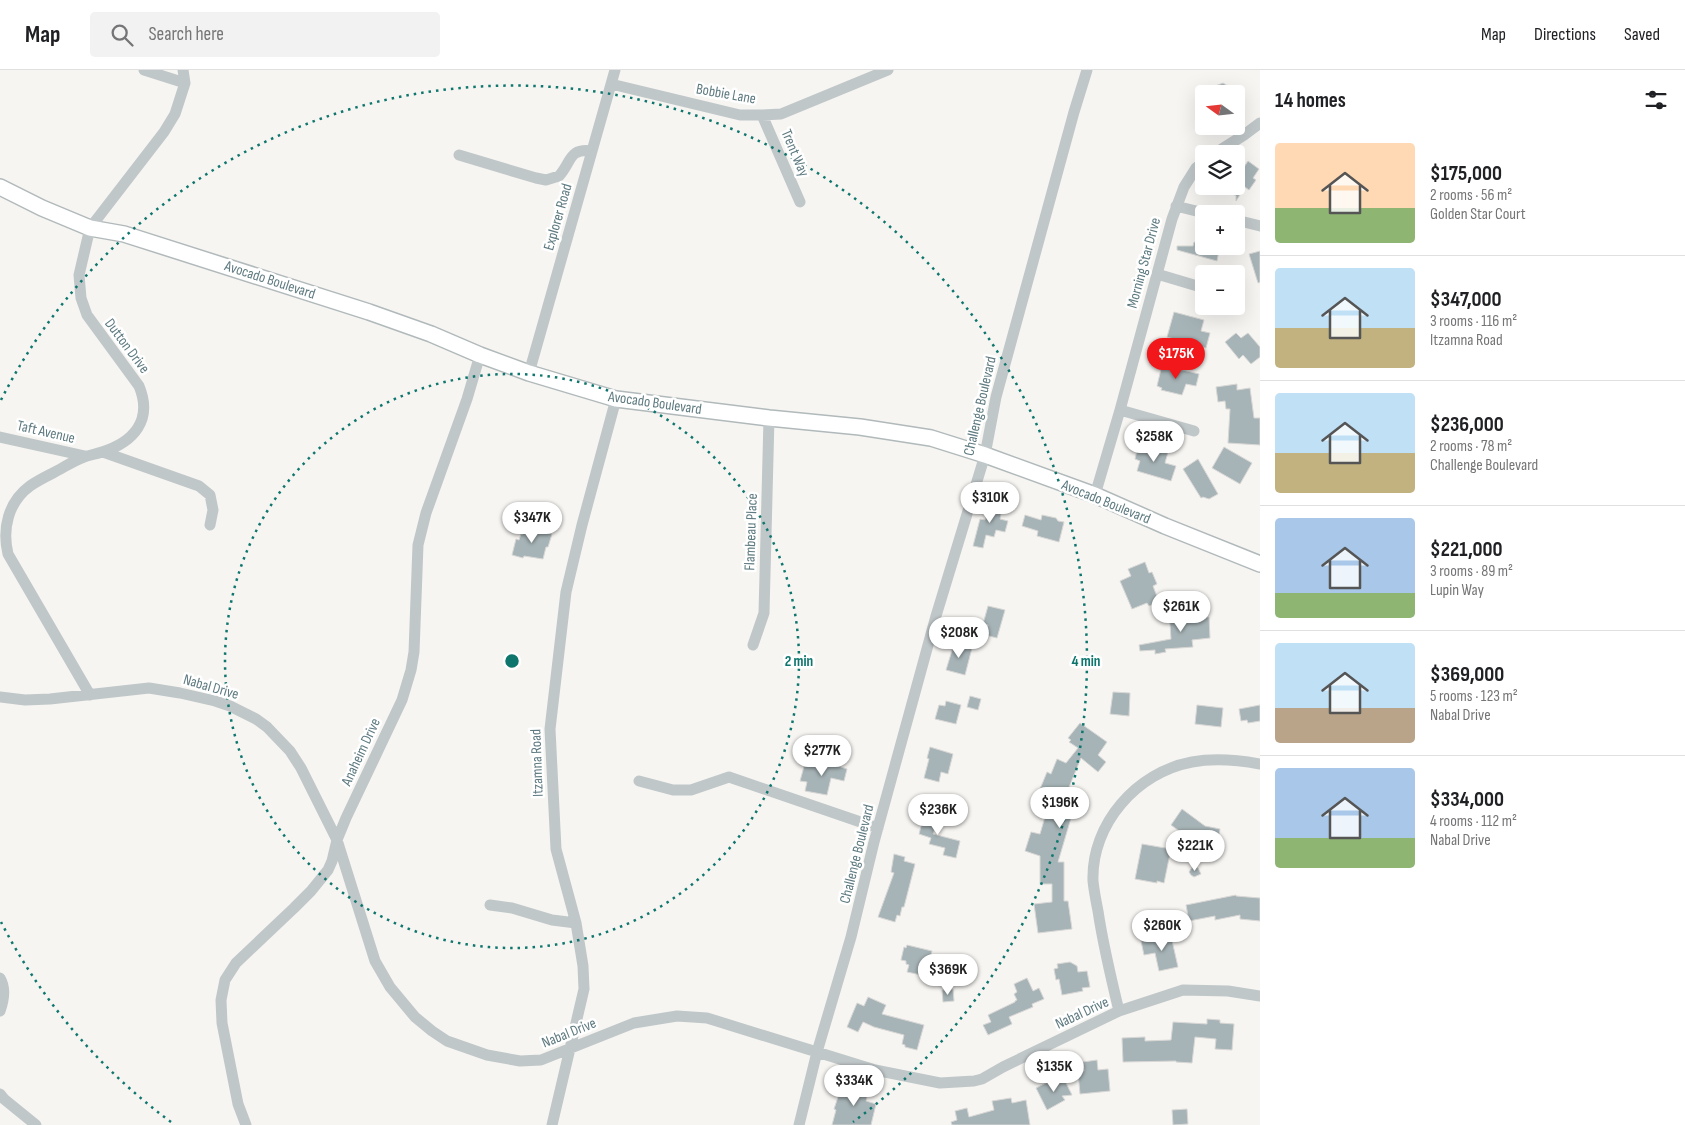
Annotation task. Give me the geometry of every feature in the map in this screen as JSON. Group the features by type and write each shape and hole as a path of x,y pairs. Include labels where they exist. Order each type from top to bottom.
{"main road":[{"name":"Avocado Boulevard","path":"0,187 42,208 90,228 124,234 363,310 529,373 616,400 860,427 931,438 1095,495 1165,526 1260,564"}],"street":[{"path":"144,70 185,83"},
{"name":"Dutton Drive","path":"90,695 8,554 5,534 8,514 23,492 36,482 85,456 103,452 126,441 141,424 144,401 139,386 92,323 83,307 79,275 90,228 164,132 178,109 185,83 183,70"},
{"name":"Explorer Road","path":"529,373 615,70"},
{"name":"Bobbie Lane","path":"611,84 740,115 762,115 781,114 888,70"},
{"name":"Challenge Boulevard","path":"799,1125 817,1052 851,937 878,828 936,616 985,456 999,388 1087,70"},
{"name":"Trent Way","path":"762,115 800,202"},
{"path":"1228,145 1260,123"},
{"path":"459,155 546,180 559,176 574,153 583,150 592,151"},
{"name":"Morning Star Drive","path":"1095,495 1176,206 1184,187 1195,170"},
{"path":"1176,206 1195,211"},
{"path":"1245,222 1260,226"},
{"path":"1156,274 1195,285"},
{"name":"Anaheim Drive","path":"246,1125 238,1104 222,1023 221,1000 225,980 236,963 311,891 328,870 337,840 402,700 414,652 418,545 426,513 467,399 480,355"},
{"name":"Itzamna Road","path":"552,1125 558,1107 569,1050 584,989 583,966 576,923 556,849 550,729 566,592 616,400"},
{"path":"1120,410 1194,431"},
{"name":"Flambeau Place","path":"753,645 764,613 769,418"},
{"name":"Taft Avenue","path":"0,437 85,456"},
{"path":"103,452 200,486 210,495 213,510 210,525"},
{"name":"Nabal Drive","path":"0,697 25,700 149,688 215,701 256,719 268,727 290,751 301,768 337,840 375,961 390,987 415,1017 447,1041 487,1055 520,1061 541,1060 634,1023 677,1016 707,1018 876,1070 940,1082 974,1081 982,1079 1003,1067 1119,1012 1183,990 1228,991 1260,996"},
{"path":"1119,1012 1102,938 1093,881 1096,854 1100,840 1112,815 1141,784 1178,765 1205,760 1260,764"},
{"path":"639,781 673,790 691,790 729,777 878,828"},
{"path":"490,905 512,908 552,920 576,923"},
{"path":"0,978 4,1000 0,1011"},
{"path":"0,1094 36,1125"}],"building":[{"path":"1248,161 1259,169 1253,178 1256,180 1249,190 1245,187 1245,166"},
{"path":"1195,242 1195,255 1177,250 1177,246 1193,246"},
{"path":"1260,251 1260,282 1258,283 1249,254"},
{"path":"1195,255 1218,255 1217,261"},
{"path":"1174,312 1204,320 1201,331 1210,333 1206,348 1167,337"},
{"path":"1236,333 1241,338 1248,333 1260,347 1260,357 1251,364 1243,355 1239,359 1225,342"},
{"path":"1162,365 1199,374 1196,386 1186,384 1182,395 1161,390 1162,388 1157,386"},
{"path":"1237,384 1237,390 1250,388 1254,418 1260,418 1260,445 1228,443 1230,409 1226,409 1225,401 1218,402 1216,387"},
{"path":"1144,445 1168,452 1165,463 1176,466 1171,481 1137,471 1140,461 1135,459 1138,446 1143,448"},
{"path":"1224,447 1252,463 1240,484 1212,468"},
{"path":"1198,459 1218,494 1209,499 1201,498 1183,469"},
{"path":"990,499 1000,502 997,513 1001,514 1000,519 1008,521 1005,532 996,530 994,537 986,535 983,548 973,546 980,519 985,520"},
{"path":"1025,515 1041,520 1042,515 1064,522 1059,542 1037,536 1038,531 1022,526"},
{"path":"530,528 552,534 543,559 524,556 523,558 512,555 516,539 519,540 524,530 530,531"},
{"path":"1145,562 1149,573 1152,572 1157,584 1153,586 1159,602 1149,606 1147,603 1132,609 1120,581 1131,576 1128,569"},
{"path":"988,606 1005,610 997,638 985,635 988,625 983,624"},
{"path":"1182,607 1183,619 1209,617 1210,638 1192,640 1193,647 1165,649 1166,652 1155,654 1155,650 1140,651 1139,645 1171,639 1169,609"},
{"path":"954,644 972,648 965,675 946,670"},
{"path":"1113,692 1130,693 1129,716 1110,714"},
{"path":"970,696 981,699 978,710 967,707"},
{"path":"946,701 961,705 956,724 935,719 939,705 945,706"},
{"path":"1197,705 1223,708 1221,727 1195,724"},
{"path":"1260,705 1260,721 1248,723 1247,720 1241,721 1239,709"},
{"path":"1080,723 1107,742 1098,755 1106,762 1098,772 1081,758 1058,814 1071,818 1058,862 1064,862 1064,901 1068,901 1072,929 1038,933 1034,904 1052,902 1052,884 1040,884 1040,856 1025,851 1031,832 1040,834 1050,800 1038,794 1047,772 1051,774 1057,759 1066,763 1078,748 1069,742 1071,740 1068,738"},
{"path":"930,747 953,754 948,774 941,772 939,782 924,778"},
{"path":"820,760 847,769 844,781 831,778 827,795 805,791 807,782 800,781 805,763 819,767"},
{"path":"1182,809 1205,826 1220,829 1218,842 1196,838 1188,832 1186,836 1171,825"},
{"path":"925,812 939,816 933,834 960,841 956,858 943,855 945,848 929,844 931,838 919,834"},
{"path":"1142,844 1171,849 1164,883 1135,879"},
{"path":"894,854 905,857 904,861 915,864 904,907 902,907 900,916 897,915 895,922 878,917 894,873 891,872"},
{"path":"1193,866 1198,868 1201,874 1194,877 1191,875 1189,872"},
{"path":"1236,895 1260,898 1260,921 1240,919 1240,915 1215,920 1215,916 1189,921 1186,905"},
{"path":"1171,936 1178,967 1159,971 1155,953 1144,955 1141,941"},
{"path":"907,945 932,951 926,976 907,972 909,965 906,964 906,961 901,960 904,947 906,948"},
{"path":"1070,962 1077,966 1078,972 1087,971 1090,987 1082,988 1083,991 1062,995 1059,979 1056,980 1054,969 1058,968 1057,964"},
{"path":"1027,978 1033,991 1039,988 1044,999 1032,1004 1033,1007 1009,1017 1012,1024 988,1035 983,1025 991,1022 988,1015 1015,1002 1017,1000 1014,994 1017,992 1014,984"},
{"path":"953,989 954,1001 943,1002 942,990"},
{"path":"868,997 886,1005 882,1014 924,1025 917,1050 905,1047 902,1044 904,1035 863,1022 858,1032 847,1027 857,1003 864,1006"},
{"path":"1207,1019 1220,1020 1220,1023 1234,1024 1232,1050 1215,1049 1216,1039 1195,1037 1192,1063 1176,1061 1123,1062 1122,1038 1145,1037 1145,1041 1171,1040 1173,1022 1207,1024"},
{"path":"1097,1060 1098,1070 1108,1069 1110,1091 1080,1094 1078,1072 1084,1071 1083,1062"},
{"path":"1063,1077 1072,1095 1062,1096 1065,1100 1047,1110 1036,1088 1054,1079 1055,1081"},
{"path":"842,1085 869,1089 866,1101 876,1104 871,1125 832,1125 836,1110 834,1109"},
{"path":"1011,1098 1012,1103 1026,1100 1030,1125 952,1125 951,1122 957,1120 955,1111 967,1108 969,1117 994,1110 992,1101"},
{"path":"1187,1109 1188,1124 1173,1125 1172,1110"}]}
